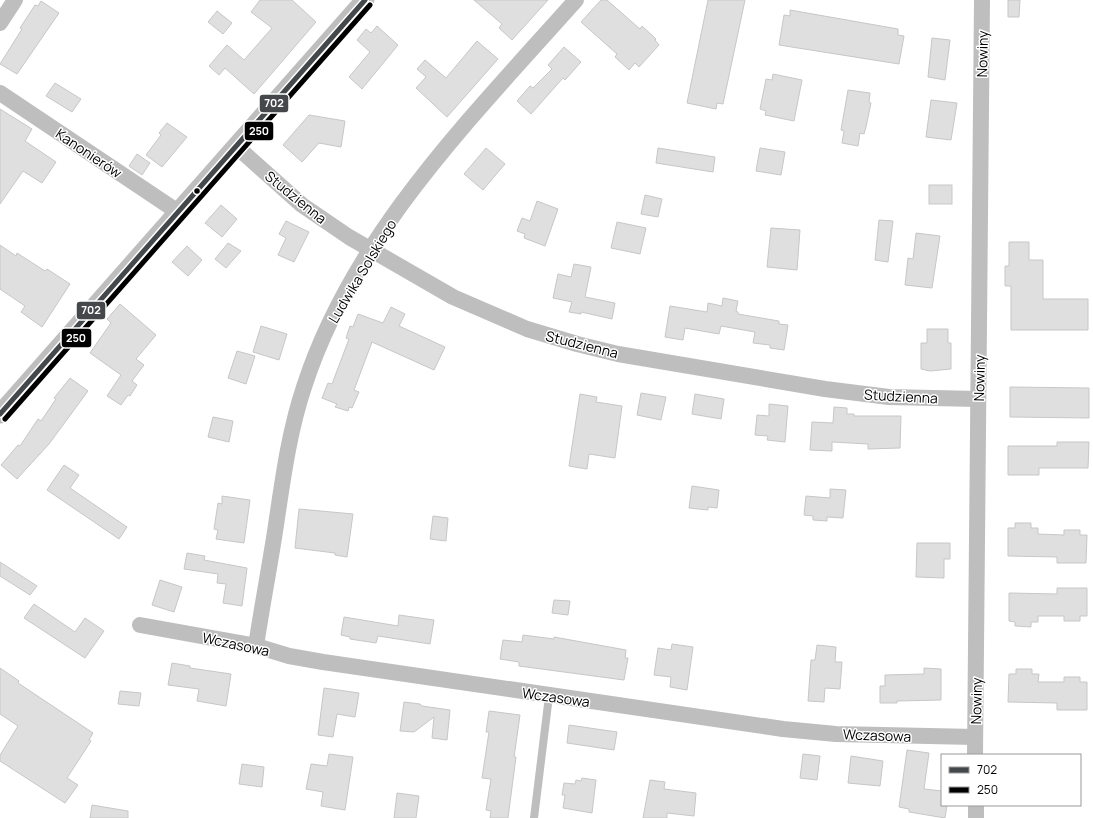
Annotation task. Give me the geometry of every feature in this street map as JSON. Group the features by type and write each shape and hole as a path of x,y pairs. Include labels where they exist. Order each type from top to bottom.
{"street":[{"path":"0,23 15,0"},
{"path":"0,414 365,0"},
{"name":"Ludwika Solskiego","path":"256,646 285,464 299,402 322,341 344,295 370,250 405,200 439,157 576,0"},
{"name":"Nowiny","path":"975,754 982,0"},
{"name":"Kanonierów","path":"0,93 178,212"},
{"name":"Studzienna","path":"236,147 302,205 333,227 370,250 477,308 527,329 578,344 738,376 890,397 978,399"},
{"name":"Wczasowa","path":"140,625 256,646 289,656 310,660 782,729 836,734 975,737"},
{"path":"976,806 976,818"}],"lane":[{"path":"534,818 549,696"}],"building":[{"path":"260,0 292,0 316,22 254,94 225,68 219,75 209,66 227,45 244,60 272,28 251,12"},
{"path":"474,0 548,0 512,40 499,28 502,24"},
{"path":"601,0 607,0 640,29 642,26 656,39 655,40 659,45 639,67 635,63 629,70 615,57 617,54 581,22"},
{"path":"708,0 745,0 723,104 717,103 716,109 687,103"},
{"path":"1008,0 1020,0 1019,17 1008,17"},
{"path":"41,1 59,13 17,74 0,64 22,29 20,28 35,5 38,6"},
{"path":"790,10 898,29 898,35 904,36 899,64 779,45 784,15 790,16"},
{"path":"217,11 232,23 223,34 208,22"},
{"path":"377,26 398,45 362,89 349,77 370,52 357,40 366,29 371,33"},
{"path":"932,38 950,40 945,80 928,77"},
{"path":"477,41 498,59 447,117 416,88 426,77 417,69 425,60 446,78"},
{"path":"564,47 581,62 565,80 563,78 531,114 517,101 530,86 533,88 552,69 548,65"},
{"path":"773,74 802,80 794,121 765,115 766,111 760,109 766,79 772,80"},
{"path":"55,83 81,99 72,112 46,96"},
{"path":"848,90 870,93 869,102 871,103 866,127 864,134 860,133 858,146 842,143 844,131 841,130"},
{"path":"931,100 957,103 951,140 926,137"},
{"path":"0,109 32,129 25,141 56,162 42,183 23,171 0,204"},
{"path":"309,115 345,121 341,147 319,143 302,162 283,145"},
{"path":"167,123 187,137 162,167 146,155 161,135 159,133"},
{"path":"486,148 505,164 483,190 464,174"},
{"path":"658,148 715,157 713,172 656,163"},
{"path":"760,148 785,152 781,175 756,171"},
{"path":"137,154 150,163 142,175 129,166"},
{"path":"929,185 952,185 952,204 929,204"},
{"path":"645,195 662,199 658,217 641,214"},
{"path":"537,201 558,209 545,246 524,238 525,234 517,231 522,218 530,221"},
{"path":"221,205 237,219 222,237 205,223"},
{"path":"879,220 893,221 888,262 875,260"},
{"path":"286,221 309,232 294,262 278,255 286,238 279,234"},
{"path":"617,222 646,228 640,254 611,248"},
{"path":"771,228 800,230 797,270 767,267"},
{"path":"916,233 940,236 932,288 905,285 908,258 913,259"},
{"path":"1009,242 1029,242 1029,260 1043,260 1043,299 1088,299 1088,330 1011,330 1011,286 1005,286 1005,266 1009,266"},
{"path":"228,243 241,251 226,268 215,259"},
{"path":"0,245 16,256 17,253 45,271 47,269 70,284 42,327 21,312 25,306 0,289"},
{"path":"187,246 202,260 188,276 172,262"},
{"path":"574,264 591,267 585,297 615,303 612,319 581,312 581,314 569,312 572,302 553,298 558,274 571,277"},
{"path":"723,298 738,301 736,311 738,314 779,321 779,324 788,325 784,350 770,348 770,345 753,343 755,332 721,326 719,334 685,328 683,340 665,337 670,306 707,312 708,303 722,306"},
{"path":"120,304 156,335 136,359 144,365 132,381 137,385 130,396 128,395 121,405 107,396 121,375 90,353 111,323 107,319"},
{"path":"391,307 405,314 399,326 445,347 434,370 372,342 354,390 359,392 352,408 349,407 348,411 335,407 337,404 322,398 328,383 332,384 349,339 346,338 350,326 353,327 358,314 383,323"},
{"path":"261,326 287,334 279,360 253,352"},
{"path":"927,329 948,329 948,343 951,343 951,369 930,371 921,369 921,343 927,343"},
{"path":"237,351 255,356 246,384 228,378"},
{"path":"70,378 88,391 49,444 17,479 1,465 18,445 20,446 38,419 41,421 56,399 54,398"},
{"path":"1010,387 1089,388 1089,418 1010,417"},
{"path":"641,393 666,397 661,420 637,415"},
{"path":"580,394 597,397 596,402 622,406 615,458 589,454 587,469 569,466"},
{"path":"695,394 724,399 721,419 692,414"},
{"path":"769,404 788,406 785,442 767,440 768,436 755,435 757,415 769,416"},
{"path":"834,407 847,408 847,414 854,414 854,416 901,416 900,448 868,449 868,444 832,442 832,451 810,450 812,422 833,423"},
{"path":"213,417 233,421 229,442 208,437"},
{"path":"1057,442 1089,442 1088,468 1039,468 1039,475 1008,475 1008,446 1057,446"},
{"path":"64,465 79,475 70,488 127,527 119,539 47,490"},
{"path":"692,486 719,490 717,508 708,507 708,510 689,508"},
{"path":"830,489 846,490 843,518 827,517 827,521 813,520 813,516 804,515 806,496 830,498"},
{"path":"222,496 250,500 244,543 216,539 218,530 214,529 218,503 222,504"},
{"path":"299,509 353,514 347,557 335,555 335,553 295,548"},
{"path":"433,516 448,518 446,541 430,539"},
{"path":"1015,523 1031,523 1031,528 1038,528 1038,534 1064,535 1064,530 1080,530 1080,535 1087,535 1086,563 1057,563 1057,557 1008,556 1008,528 1015,528"},
{"path":"917,543 950,543 950,559 944,559 944,578 916,577"},
{"path":"187,553 205,556 204,560 247,568 242,606 223,603 226,584 217,583 218,574 184,569"},
{"path":"0,562 37,586 30,595 0,576"},
{"path":"160,580 182,587 174,612 152,605"},
{"path":"1057,588 1087,588 1087,616 1080,616 1080,621 1064,621 1064,616 1038,616 1038,622 1031,622 1031,627 1015,626 1015,622 1009,621 1009,593 1057,594"},
{"path":"554,600 570,601 568,615 552,613"},
{"path":"34,604 75,632 85,618 104,631 85,658 24,618"},
{"path":"399,615 434,620 430,644 378,636 376,643 350,639 350,637 341,635 344,617 398,626"},
{"path":"523,635 554,639 554,637 626,650 625,658 628,658 624,680 519,666 519,662 500,659 503,640 522,642"},
{"path":"672,644 693,647 687,690 670,687 671,677 654,675 658,648 671,650"},
{"path":"817,645 836,647 835,662 842,662 840,689 825,688 824,702 808,701 811,660 815,660"},
{"path":"172,663 190,666 190,668 231,674 226,706 197,701 199,689 168,685"},
{"path":"0,668 19,681 18,683 93,733 89,740 91,741 67,778 78,785 65,803 0,761 0,755 18,726 0,714"},
{"path":"924,668 941,669 941,700 880,703 880,686 885,686 885,675 924,674"},
{"path":"1016,669 1032,669 1032,674 1039,674 1038,682 1064,682 1064,677 1080,677 1080,682 1087,682 1087,710 1057,710 1057,703 1008,702 1009,674 1016,674"},
{"path":"324,688 359,693 355,717 337,714 333,737 318,735"},
{"path":"120,691 141,693 139,706 118,704"},
{"path":"404,702 450,710 447,740 432,738 434,717 414,732 400,731"},
{"path":"489,711 520,715 508,818 490,818 491,811 486,810 491,779 482,778 489,732 486,732"},
{"path":"569,725 617,732 614,750 567,743"},
{"path":"907,750 929,753 924,789 941,791 941,806 947,806 945,818 909,812 909,809 899,807"},
{"path":"329,754 353,757 345,810 321,806 323,792 306,789 311,764 327,766"},
{"path":"803,754 820,756 817,780 800,778"},
{"path":"851,756 883,761 880,786 848,783"},
{"path":"242,764 264,767 262,787 239,784"},
{"path":"582,778 596,780 592,813 563,808 565,795 562,795 564,783 575,784 576,780 581,781"},
{"path":"650,780 665,782 664,789 696,793 694,816 667,813 667,818 643,818"},
{"path":"397,793 419,796 416,818 394,818"},
{"path":"92,805 128,811 128,818 90,818"}],"transit line":[{"name":"702","path":"0,414 365,0"},
{"name":"250","path":"5,419 370,5"}]}
